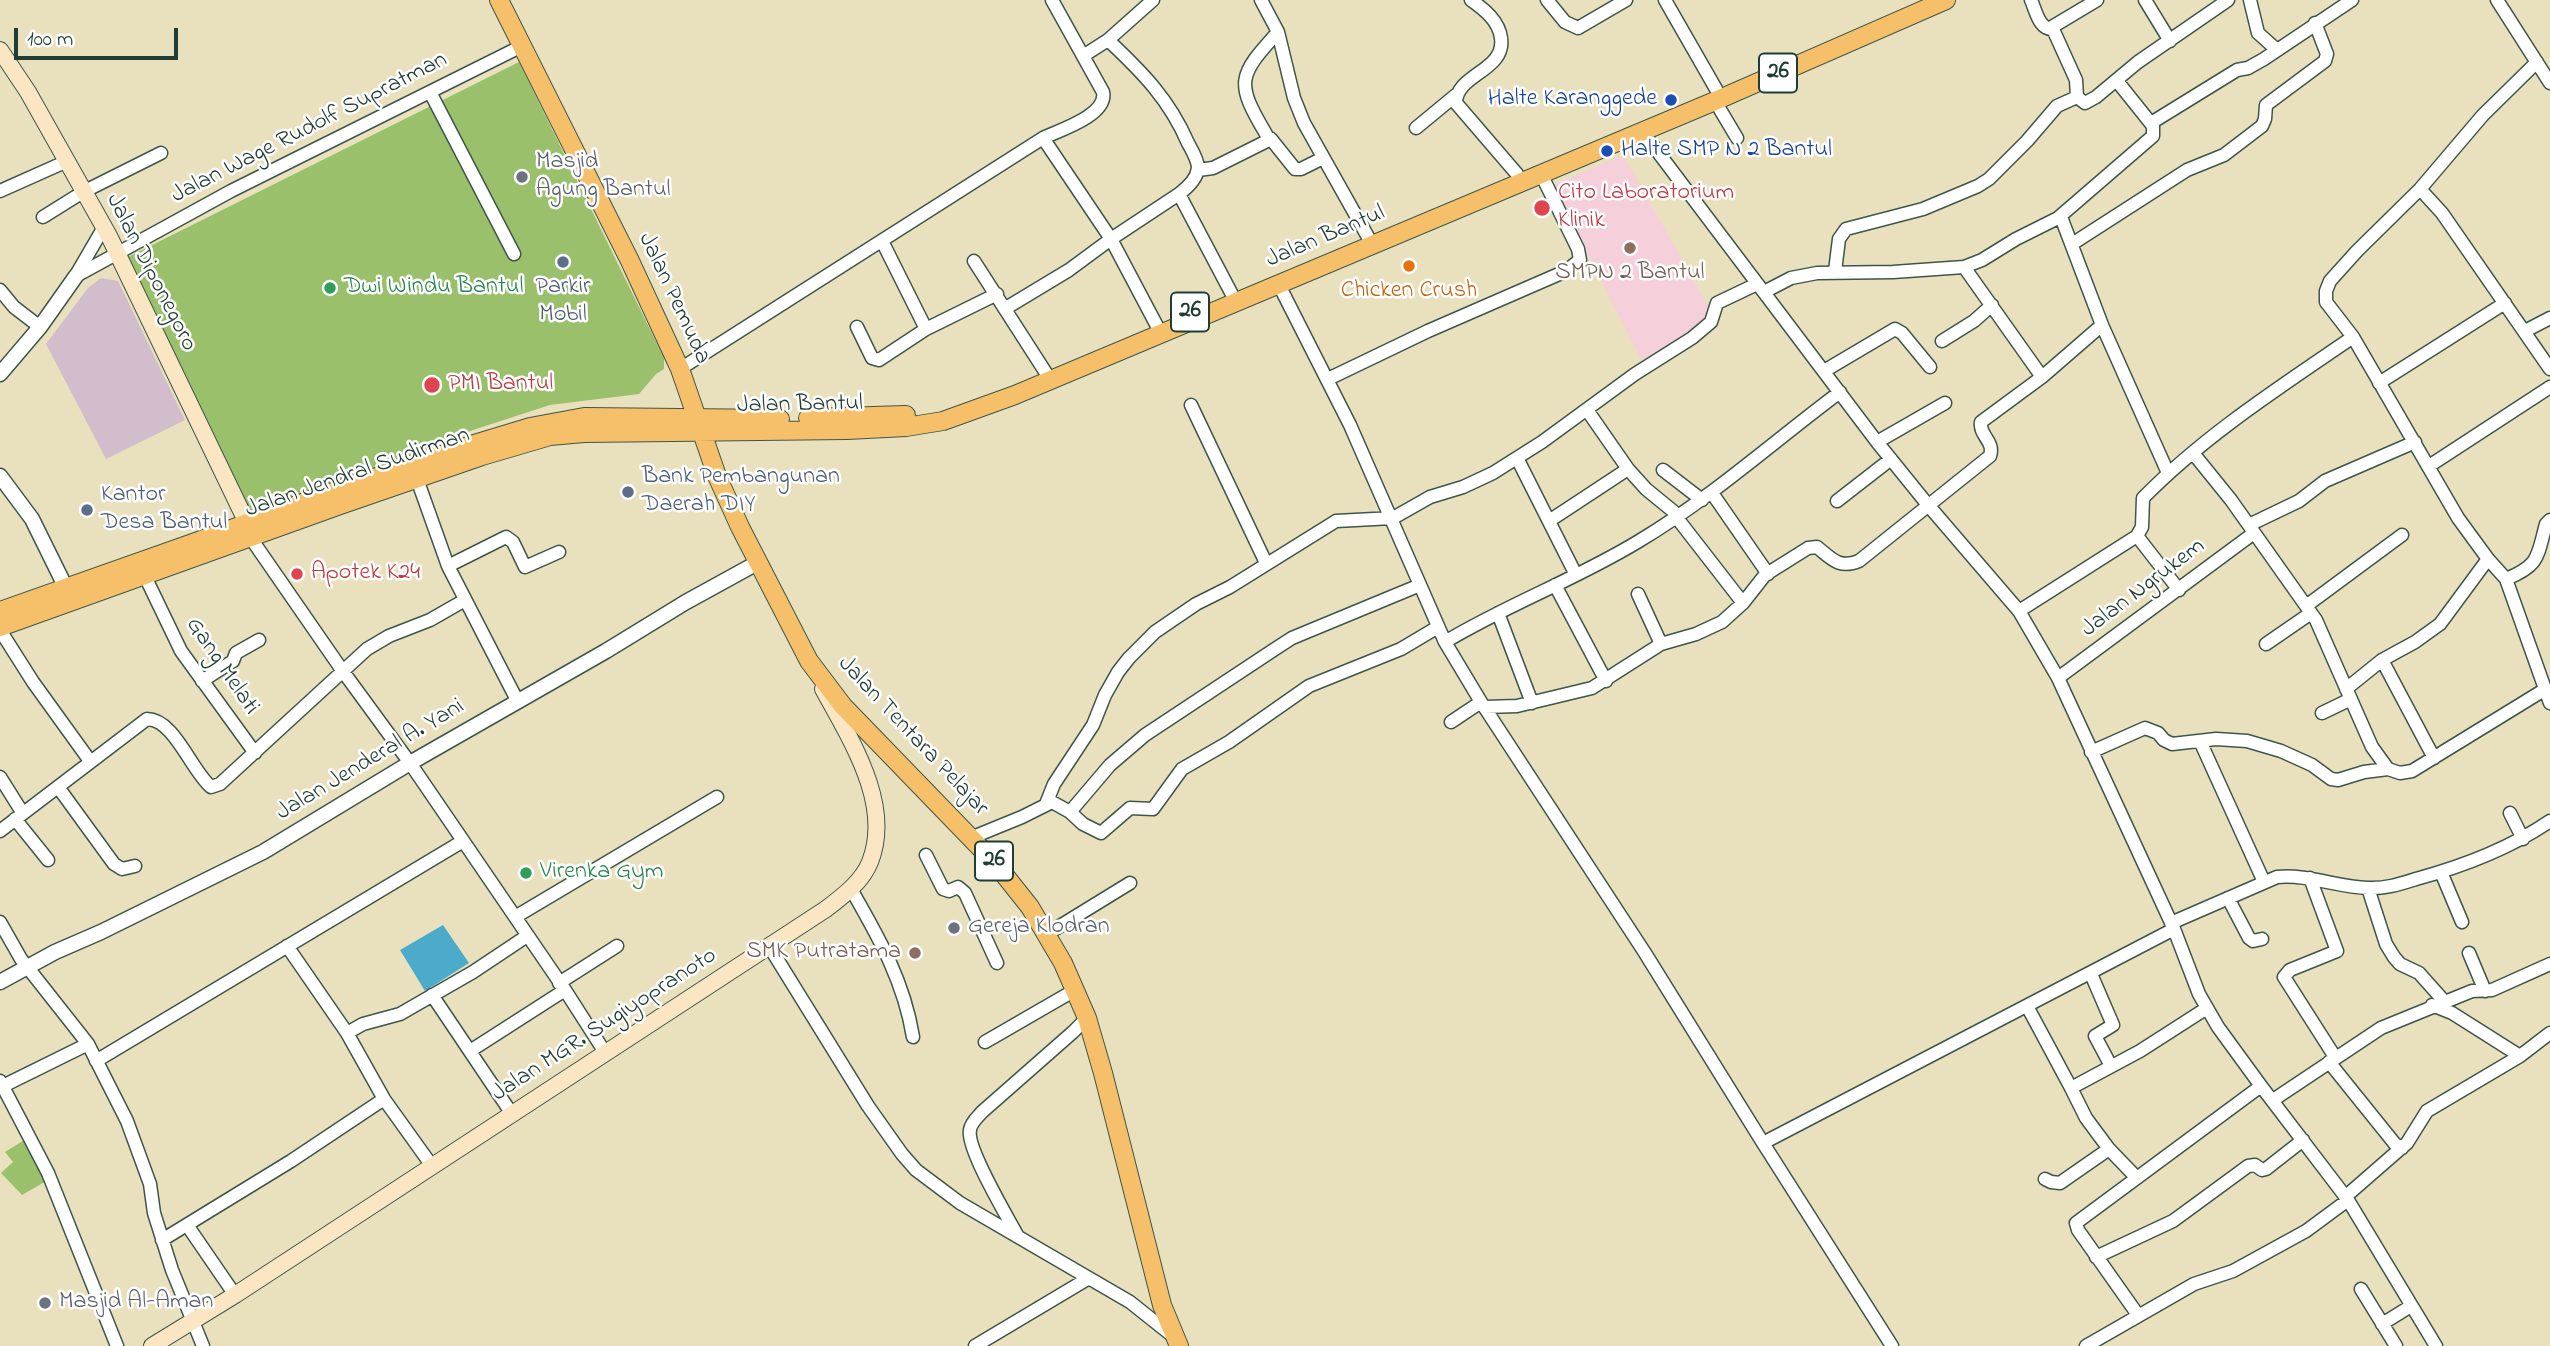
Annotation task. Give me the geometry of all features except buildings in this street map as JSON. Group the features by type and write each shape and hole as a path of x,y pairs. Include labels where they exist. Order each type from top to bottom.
{"main road":[{"name":"Jalan Pemuda","path":"499,0 630,261 680,369 701,426"},
{"name":"Jalan Bantul","path":"701,426 912,415 982,398 1157,326 1279,285 1642,131 1923,0"},
{"name":"Jalan Bantul","path":"701,426 874,429 943,421 988,407 1368,237 1946,0"},
{"name":"Jalan Diponegoro","path":"0,50 33,102 117,252 249,530"},
{"name":"Jalan Jendral Sudirman","path":"0,628 141,568 474,444 556,421 601,417 701,426"},
{"name":"Jalan Jendral Sudirman","path":"249,530 550,436 701,426"},
{"name":"Jalan Tentara Pelajar","path":"701,426 717,476 757,564 820,676 843,706 973,837 1014,886 1047,934 1087,1018 1162,1305 1176,1342"},
{"name":"Jalan Jendral Sudirman","path":"0,611 66,588 141,568"},
{"name":"Jalan MGR. Sugiyopranoto","path":"152,1346 235,1296 606,1054 826,909 851,889 870,864 874,848 877,817 872,791 843,725 798,641"}],"street":[{"path":"680,369 1043,138 1094,113 1102,106 1103,92 1052,0"},
{"path":"1083,56 1108,40 1153,0"},
{"path":"1261,0 1278,32 1299,112 1368,237"},
{"path":"1547,0 1564,22 1578,29 1626,0"},
{"path":"1665,0 1737,138"},
{"path":"2031,0 2042,26 2052,29"},
{"path":"2052,29 2096,0"},
{"path":"2145,0 2170,41"},
{"path":"2052,29 2076,80 2077,97 2083,103 2088,103 2138,62 2228,0"},
{"path":"2250,0 2258,33 2277,50"},
{"path":"2151,123 2237,70 2248,68 2352,0"},
{"path":"2497,0 2550,83"},
{"path":"1416,128 1496,59 1502,48 1496,23 1473,1"},
{"path":"2072,244 2187,170 2224,155 2259,128 2265,119 2266,105 2325,61 2326,54 2315,23"},
{"path":"1266,134 1246,98 1244,79 1255,57 1278,32"},
{"path":"1006,308 1069,270 1179,194 1188,187 1198,170 1197,161 1184,132 1161,93 1108,40"},
{"name":"Jalan Wage Rudolf Supratman","path":"76,276 231,191 522,46"},
{"path":"2537,62 2483,115 2420,189 2330,281 2326,302 2353,337 2458,519 2506,579 2550,703"},
{"path":"1046,804 1054,784 1088,733 1110,684 1129,658 1155,632 1174,618 1230,587 1266,562 1336,521 1392,518 1430,497 1479,481 1692,338 1711,322 1717,303 1791,278 1835,271 1893,272 1964,267 1982,261 2056,219 2146,144 2154,133 2151,123 2117,81"},
{"path":"430,92 514,254"},
{"path":"1456,95 1455,103 1458,108 1517,174"},
{"path":"1835,271 1839,239 1846,229 1923,209 1978,186 2018,150 2057,106 2077,97"},
{"path":"1642,131 1877,442 2019,611 2058,678 2172,926 2199,994 2261,1086 2346,1198 2436,1346"},
{"path":"1043,138 1111,239 1157,326"},
{"path":"1198,170 1213,168 1271,139 1295,169 1304,168 1324,158"},
{"path":"43,216 83,192 161,153"},
{"path":"0,191 65,162"},
{"path":"1328,379 1579,263 1578,249 1541,174"},
{"path":"2420,189 2442,213 2550,369"},
{"path":"1179,194 1234,298"},
{"path":"2056,219 2072,244 2102,325 2168,473"},
{"path":"0,374 40,327 76,276 104,227"},
{"path":"882,241 926,329"},
{"path":"974,261 1046,373"},
{"path":"1964,267 2042,377"},
{"path":"1279,285 1328,379 1446,642 1892,1346"},
{"path":"0,290 14,307 40,327"},
{"path":"857,327 876,361 926,329 997,294"},
{"path":"2379,383 2505,303"},
{"path":"1942,341 1974,321 1992,305"},
{"path":"2525,331 2550,318"},
{"path":"1451,722 1483,704 1502,708 1592,688 1661,644 1696,634 1722,622 1768,574 1813,547 1839,564 1859,561 1990,456 1991,444 1980,428 1981,422 2042,377 2102,325"},
{"path":"1825,371 1895,329 1902,333 1930,367"},
{"path":"2019,611 2137,536 2142,527 2143,498 2168,473 2234,420 2353,337"},
{"path":"2429,467 2550,387"},
{"path":"1446,642 1498,613 1614,556 1678,517 1840,392"},
{"path":"1877,442 1945,403"},
{"path":"1191,405 1266,562"},
{"path":"1587,410 1628,469 1678,517 1743,603"},
{"name":"Jalan Ngrukem","path":"2058,678 2179,590 2252,529 2299,501 2325,481 2415,442"},
{"path":"2193,453 2231,500 2308,610 2372,747 2388,769"},
{"path":"1517,458 1576,575"},
{"path":"1837,501 1891,459"},
{"path":"1549,522 1628,469"},
{"path":"1663,470 1707,496 1768,574"},
{"path":"0,476 32,519 66,588"},
{"path":"416,479 448,566 518,702"},
{"path":"2506,579 2524,572 2534,564 2546,524 2550,520"},
{"path":"249,530 606,1054"},
{"path":"2266,644 2402,535"},
{"path":"2137,536 2179,590"},
{"path":"448,566 506,537 510,538 525,567 559,552"},
{"path":"2322,713 2348,694 2382,660 2415,642 2440,624 2488,559"},
{"name":"Jalan Jenderal A. Yani","path":"0,982 55,952 263,852 686,602 757,564"},
{"name":"Gang Melati","path":"141,568 181,651 255,754"},
{"path":"1555,584 1606,681"},
{"path":"1070,812 1110,765 1145,734 1275,649 1292,638 1420,585"},
{"path":"1638,594 1661,644"},
{"path":"0,831 147,719 156,719 168,728 201,779 211,787 220,784 342,670 375,643 430,620 465,600"},
{"path":"1498,613 1532,703"},
{"path":"973,837 1046,804 1057,803 1083,824 1101,833 1130,808 1153,809 1182,769 1229,742 1309,686 1401,649 1438,627"},
{"path":"0,628 57,716 90,761"},
{"path":"202,681 233,661 236,653 259,640"},
{"path":"2382,660 2434,758"},
{"path":"2091,752 2145,728 2158,733 2172,744 2216,738 2247,741 2281,751 2312,765 2331,779 2388,769 2400,773 2413,771 2544,690"},
{"path":"2200,741 2264,882"},
{"path":"0,777 18,816 48,860"},
{"path":"58,787 114,863 122,869 135,866"},
{"path":"515,917 717,797"},
{"path":"2510,813 2523,839"},
{"path":"1763,1143 2091,974 2172,926 2264,882 2295,875 2343,886 2368,888 2395,885 2441,873 2488,856 2523,839 2550,821"},
{"path":"96,1061 463,841"},
{"path":"926,855 943,889 949,891 958,887 965,893 998,963"},
{"path":"2441,873 2462,922"},
{"path":"2310,878 2337,951 2290,970 2284,978 2332,1060 2395,1144 2402,1147"},
{"path":"1047,934 1130,883"},
{"path":"2368,888 2386,944 2400,964 2419,973 2438,1003 2520,1056"},
{"path":"851,889 898,977 907,1004 913,1037"},
{"path":"2228,898 2249,938 2253,941 2262,939"},
{"path":"0,922 15,949 88,1044 127,1121 150,1184 154,1213 162,1240 203,1346"},
{"path":"347,1033 363,1024 392,1017 473,972 527,936"},
{"path":"287,946 347,1033 384,1099 432,1166"},
{"path":"470,1051 617,946"},
{"path":"769,946 868,1106 916,1170 945,1193 1130,1302 1176,1342"},
{"path":"2469,953 2485,991"},
{"path":"2273,1100 2381,1028 2438,1003 2472,991 2485,991 2550,964"},
{"path":"2091,974 2113,1025 2095,1037 2111,1066"},
{"path":"985,1042 1075,990"},
{"path":"432,995 512,1114"},
{"path":"2027,1006 2086,1118 2109,1149 2136,1177"},
{"path":"2071,1088 2140,1051 2207,1008"},
{"path":"1019,1237 976,1157 969,1133 971,1125 982,1111 1087,1018"},
{"path":"2086,1346 2194,1284 2233,1272 2306,1231 2402,1147 2415,1133 2427,1111 2520,1056 2550,1033"},
{"path":"88,1044 1,1083 48,1173 117,1346"},
{"path":"2138,1315 2096,1257 2076,1223 2261,1086"},
{"path":"162,1240 291,1161 384,1099"},
{"path":"2096,1257 2173,1221 2248,1167 2255,1165 2262,1170 2266,1169 2303,1140"},
{"path":"2045,1179 2060,1183 2109,1149"},
{"path":"187,1225 235,1296"},
{"path":"975,1346 1089,1278"},
{"path":"2361,1289 2396,1346"},
{"path":"2382,1324 2411,1306"}],"shaded area":[{"name":"SMPN 2 Bantul","path":"1623,155 1711,311 1710,318 1693,335 1643,363 1552,185"},
{"path":"101,278 118,281 185,420 106,459 46,344 88,288"}],"green space":[{"path":"519,62 664,358 664,369 656,374 639,394 550,405 473,430 249,520 124,259"},
{"path":"26,1139 48,1180 22,1195 1,1173 13,1162 5,1152"}],"water":[{"path":"443,925 469,963 425,991 400,950"}],"place":[{"name":"Halte Karanggede","path":"1671,100"},
{"name":"Halte SMP N 2 Bantul","path":"1607,151"},
{"name":"Masjid Agung Bantul","path":"522,177"},
{"name":"Cito Laboratorium Klinik","path":"1542,208"},
{"name":"SMPN 2 Bantul","path":"1630,248"},
{"name":"Parkir Mobil","path":"563,262"},
{"name":"Chicken Crush","path":"1409,266"},
{"name":"Dwi Windu Bantul","path":"330,288"},
{"name":"PMI Bantul","path":"432,385"},
{"name":"Bank Pembangunan Daerah DIY","path":"628,492"},
{"name":"Kantor Desa Bantul","path":"87,510"},
{"name":"Apotek K24","path":"297,574"},
{"name":"Virenka Gym","path":"526,873"},
{"name":"Gereja Klodran","path":"954,928"},
{"name":"SMK Putratama","path":"915,953"},
{"name":"Masjid Al-Aman","path":"45,1303"}]}
